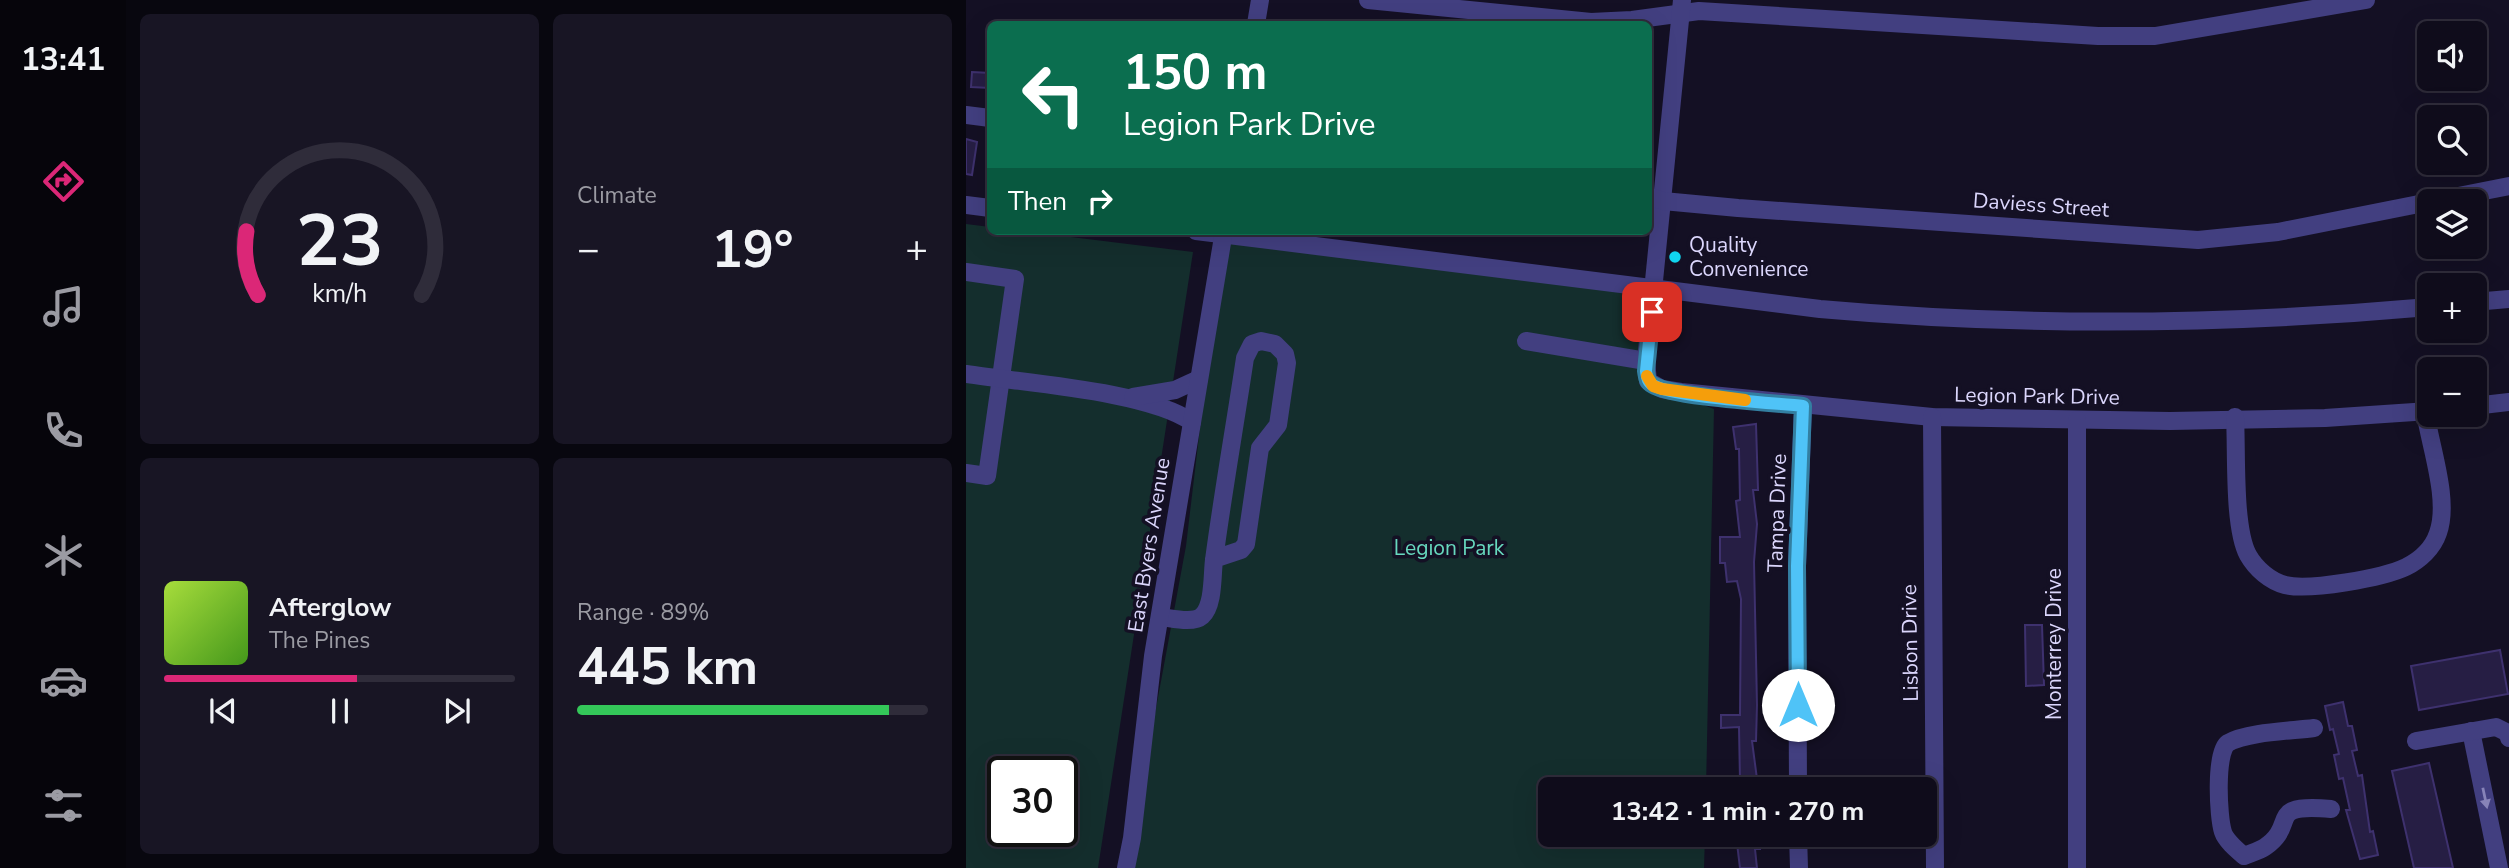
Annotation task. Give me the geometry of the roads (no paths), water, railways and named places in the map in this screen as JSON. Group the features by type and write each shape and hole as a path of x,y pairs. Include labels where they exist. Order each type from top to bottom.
{"street":[{"path":"1256,21 1260,0"},
{"path":"1368,0 1581,21"},
{"path":"1597,21 1681,7 2098,36 2155,36 2366,0"},
{"path":"1526,341 1646,361 1655,287 1656,198 1681,7"},
{"path":"966,115 987,118"},
{"name":"Daviess Street","path":"2487,191 2509,186"},
{"name":"Daviess Street","path":"1656,198 2198,240 2278,232 2417,205"},
{"path":"966,205 987,208"},
{"name":"East Byers Avenue","path":"1126,868 1160,617 1223,235"},
{"path":"1239,235 1820,309 1988,320 2185,320 2303,316 2417,308"},
{"path":"966,272 1016,279 987,476 966,473"},
{"path":"2487,301 2509,299"},
{"path":"1160,617 1193,620 1202,616 1209,599 1214,559 1245,358 1252,344 1270,342 1281,349 1287,363 1278,425 1260,449 1246,544 1241,550 1214,559"},
{"name":"Legion Park Drive","path":"1646,361 1648,381 1653,386 1681,393 1932,418 2170,421 2235,417 2325,418 2417,412"},
{"path":"966,374 1130,398 1182,415 1192,422"},
{"path":"1130,398 1175,390 1199,380"},
{"path":"2487,405 2509,402"},
{"name":"Tampa Drive","path":"1798,777 1797,566 1803,406"},
{"path":"2235,417 2241,527 2249,557 2263,573 2283,584 2316,587 2407,567 2431,547 2442,517 2442,501 2430,427"},
{"name":"Lisbon Drive","path":"1932,418 1935,868"},
{"name":"Monterrey Drive","path":"2077,420 2077,868"},
{"path":"2416,741 2496,727 2509,735"},
{"path":"2314,728 2244,738 2227,744 2220,753 2220,817 2223,835 2245,862 2267,846 2286,814 2295,808 2331,809"},
{"path":"2471,731 2499,868"},
{"path":"1798,847 1799,868"}],"place":[{"name":"Quality Convenience","path":"1675,257"}],"park label":[{"name":"Legion Park","path":"1449,548"}]}
